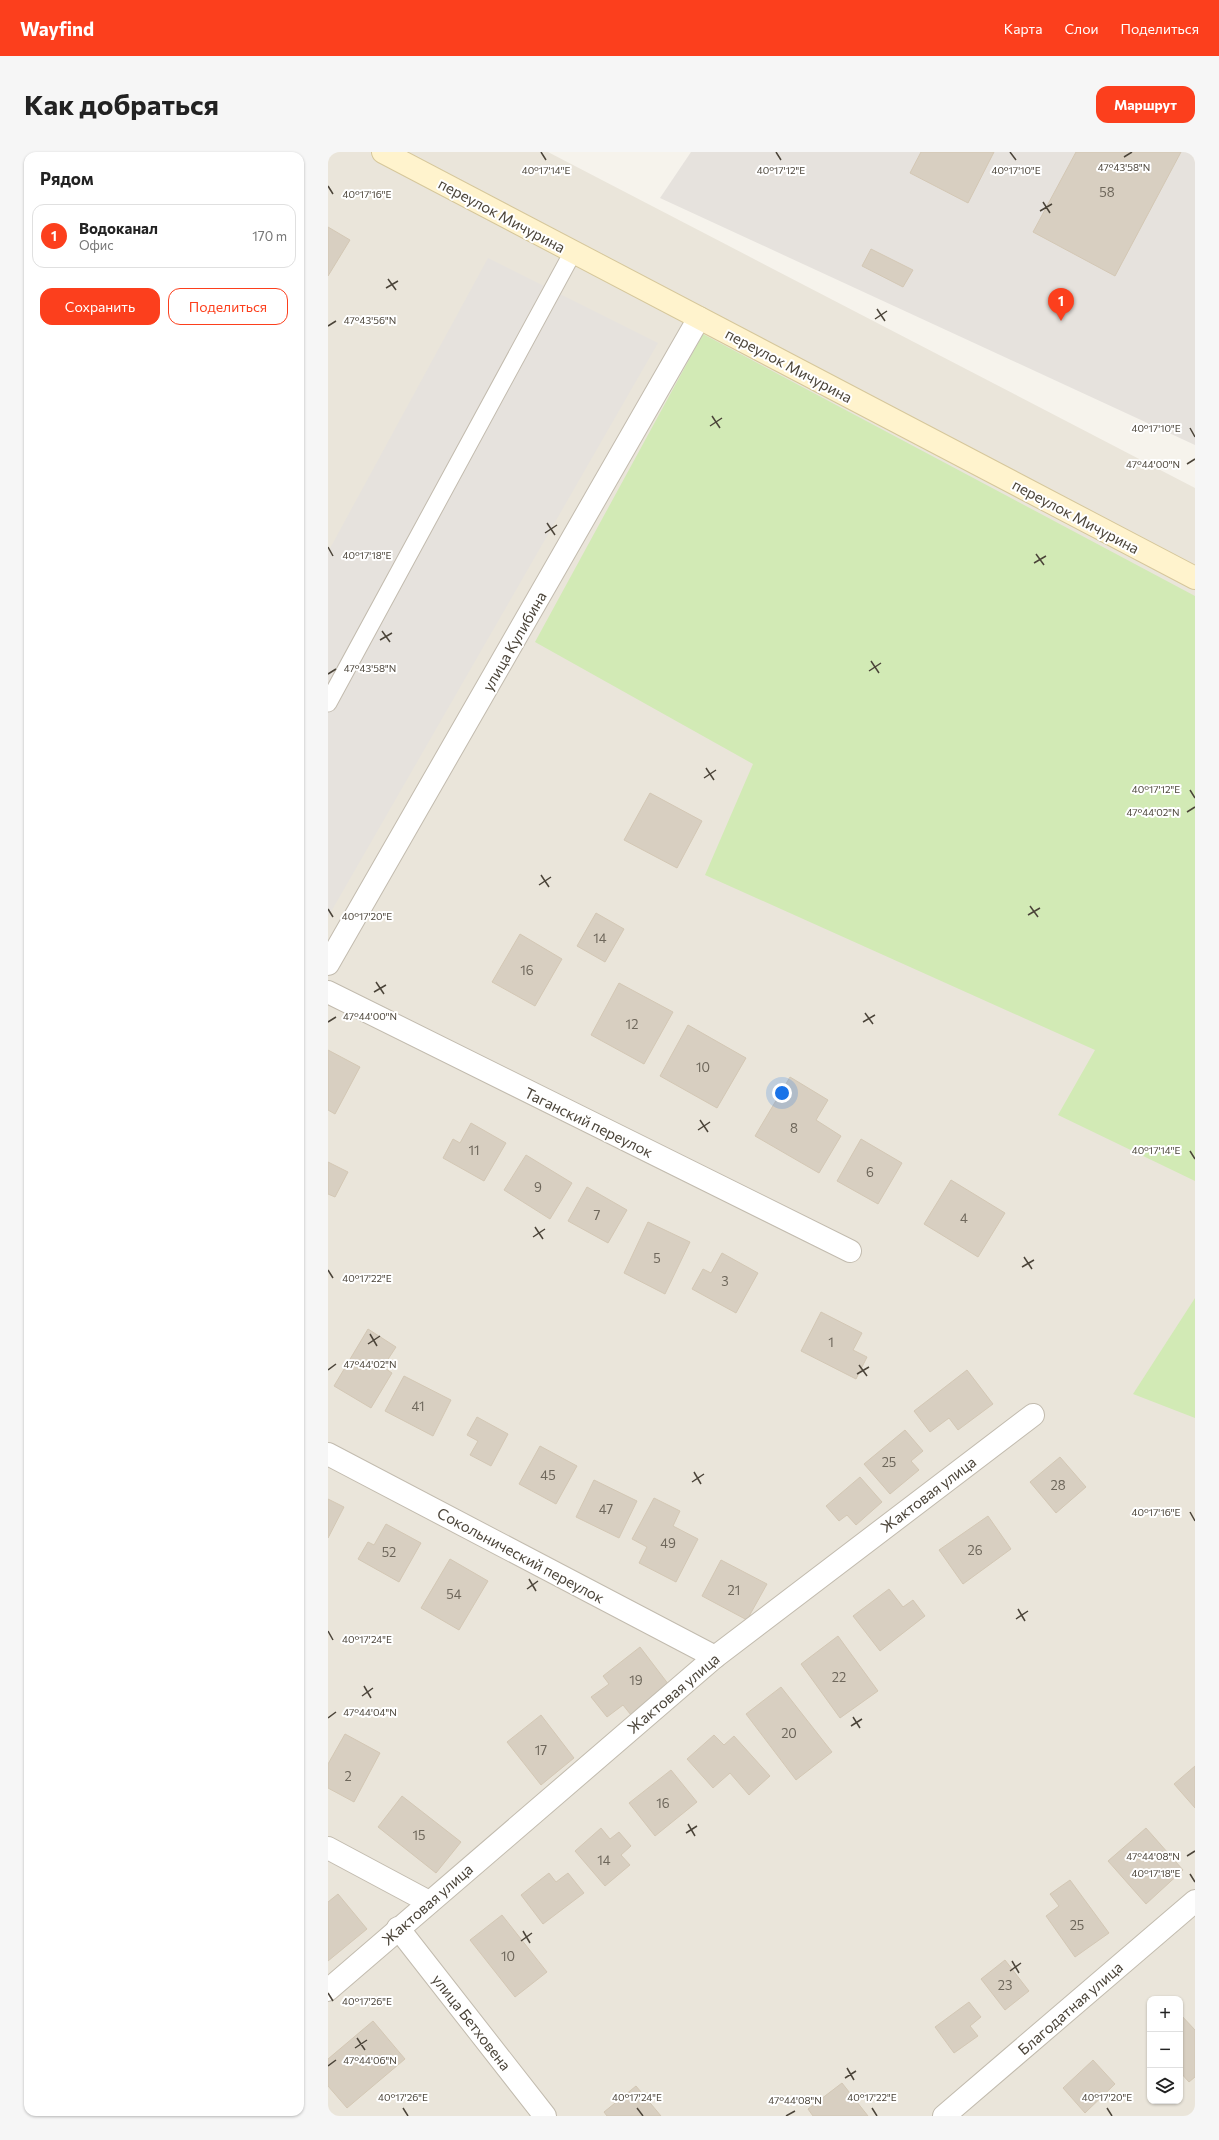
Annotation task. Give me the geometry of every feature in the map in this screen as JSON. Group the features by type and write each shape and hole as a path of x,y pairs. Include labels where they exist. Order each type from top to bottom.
{"main road":[{"name":"переулок Мичурина","path":"382,152 1195,578"}],"street":[{"name":"улица Кулибина","path":"328,964 699,318"},
{"name":"Таганский переулок","path":"328,992 850,1251"},
{"name":"Жактовая улица","path":"328,1990 398,1928 715,1657 1033,1415"},
{"name":"Сокольнический переулок","path":"328,1454 715,1657"},
{"path":"328,1848 429,1902"},
{"name":"Благодатная улица","path":"944,2116 1195,1901"},
{"name":"улица Бетховена","path":"398,1928 545,2116"}],"lane":[{"path":"328,703 573,252"}],"shaded area":[{"path":"328,152 548,152 1195,488 1195,2116 328,2116"},
{"path":"691,152 1195,152 1195,445 660,198"},
{"path":"488,258 658,343 328,917 328,552"}],"green space":[{"path":"703,334 1195,596 1195,1181 1058,1115 1095,1050 705,875 753,764 535,642"},
{"path":"1195,1298 1195,1418 1133,1394"}],"building":[{"path":"921,152 994,152 968,203 910,173"},
{"path":"1076,152 1181,152 1115,276 1033,232"},
{"path":"328,227 350,240 328,276"},
{"path":"871,249 913,270 903,287 862,266"},
{"path":"650,793 702,821 677,868 624,840"},
{"path":"596,913 624,929 605,962 577,946"},
{"path":"520,934 562,959 535,1006 492,982"},
{"path":"619,983 673,1012 644,1064 591,1035"},
{"path":"688,1025 746,1058 717,1108 660,1076"},
{"path":"328,1050 360,1067 335,1114 328,1110"},
{"path":"790,1077 828,1100 816,1120 841,1136 819,1173 755,1136"},
{"path":"471,1123 506,1143 484,1181 443,1158 453,1139 460,1143"},
{"path":"861,1139 902,1163 878,1204 837,1181"},
{"path":"526,1155 572,1183 550,1219 504,1190"},
{"path":"328,1162 348,1172 335,1197 328,1194"},
{"path":"951,1180 1005,1213 978,1257 924,1224"},
{"path":"587,1187 627,1210 608,1243 568,1221"},
{"path":"648,1222 690,1242 665,1294 624,1273"},
{"path":"722,1253 758,1273 736,1313 692,1289 703,1269 711,1273"},
{"path":"821,1312 862,1333 853,1350 867,1357 856,1379 801,1351"},
{"path":"368,1329 396,1347 383,1367 392,1373 371,1408 334,1386"},
{"path":"967,1370 993,1404 958,1430 949,1418 930,1432 914,1411"},
{"path":"404,1376 451,1400 433,1436 385,1411"},
{"path":"477,1417 508,1434 491,1466 470,1455 478,1441 467,1435"},
{"path":"905,1430 923,1451 911,1461 919,1470 890,1494 864,1464"},
{"path":"540,1446 577,1466 556,1504 519,1484"},
{"path":"1060,1457 1086,1487 1056,1513 1030,1482"},
{"path":"860,1477 882,1502 856,1525 847,1515 839,1521 826,1506"},
{"path":"594,1480 637,1501 619,1538 576,1517"},
{"path":"654,1498 680,1511 673,1526 698,1539 676,1582 639,1563 647,1547 632,1539"},
{"path":"328,1499 344,1507 328,1538"},
{"path":"988,1516 1011,1549 963,1584 939,1550"},
{"path":"386,1524 421,1543 399,1582 358,1559 368,1542 374,1545"},
{"path":"450,1559 488,1581 459,1630 421,1608"},
{"path":"721,1560 767,1584 747,1620 702,1596"},
{"path":"889,1589 903,1607 913,1600 925,1616 880,1651 853,1616"},
{"path":"838,1636 878,1691 840,1718 801,1664"},
{"path":"640,1647 669,1685 631,1715 623,1705 607,1717 591,1697 609,1684 603,1676"},
{"path":"781,1687 832,1752 796,1780 746,1714"},
{"path":"541,1715 574,1758 541,1785 507,1742"},
{"path":"345,1734 380,1753 354,1802 328,1788 328,1764"},
{"path":"714,1735 724,1745 734,1736 770,1776 749,1795 730,1773 713,1788 687,1759"},
{"path":"1195,1766 1195,1808 1174,1784"},
{"path":"671,1770 697,1802 655,1836 629,1803"},
{"path":"402,1796 461,1842 436,1873 378,1827"},
{"path":"601,1828 610,1839 619,1832 631,1846 621,1855 630,1865 605,1886 575,1851"},
{"path":"1146,1828 1183,1870 1146,1904 1108,1861"},
{"path":"549,1873 556,1882 568,1873 584,1893 543,1924 521,1895"},
{"path":"1070,1880 1109,1933 1075,1957 1046,1916 1059,1906 1050,1894"},
{"path":"338,1894 367,1929 328,1961 328,1902"},
{"path":"502,1915 547,1972 515,1997 470,1940"},
{"path":"1005,1960 1029,1991 1005,2010 981,1979"},
{"path":"969,2002 981,2017 970,2026 978,2036 954,2053 935,2027"},
{"path":"1183,2017 1195,2030 1195,2077 1189,2082 1183,2075"},
{"path":"373,2021 405,2059 347,2108 328,2086 328,2059"},
{"path":"1093,2060 1115,2084 1085,2113 1063,2088"},
{"path":"842,2083 868,2116 813,2116 808,2109"},
{"path":"636,2086 661,2116 607,2116 604,2112"}],"place":[{"name":"Водоканал","path":"1061,321"}]}
